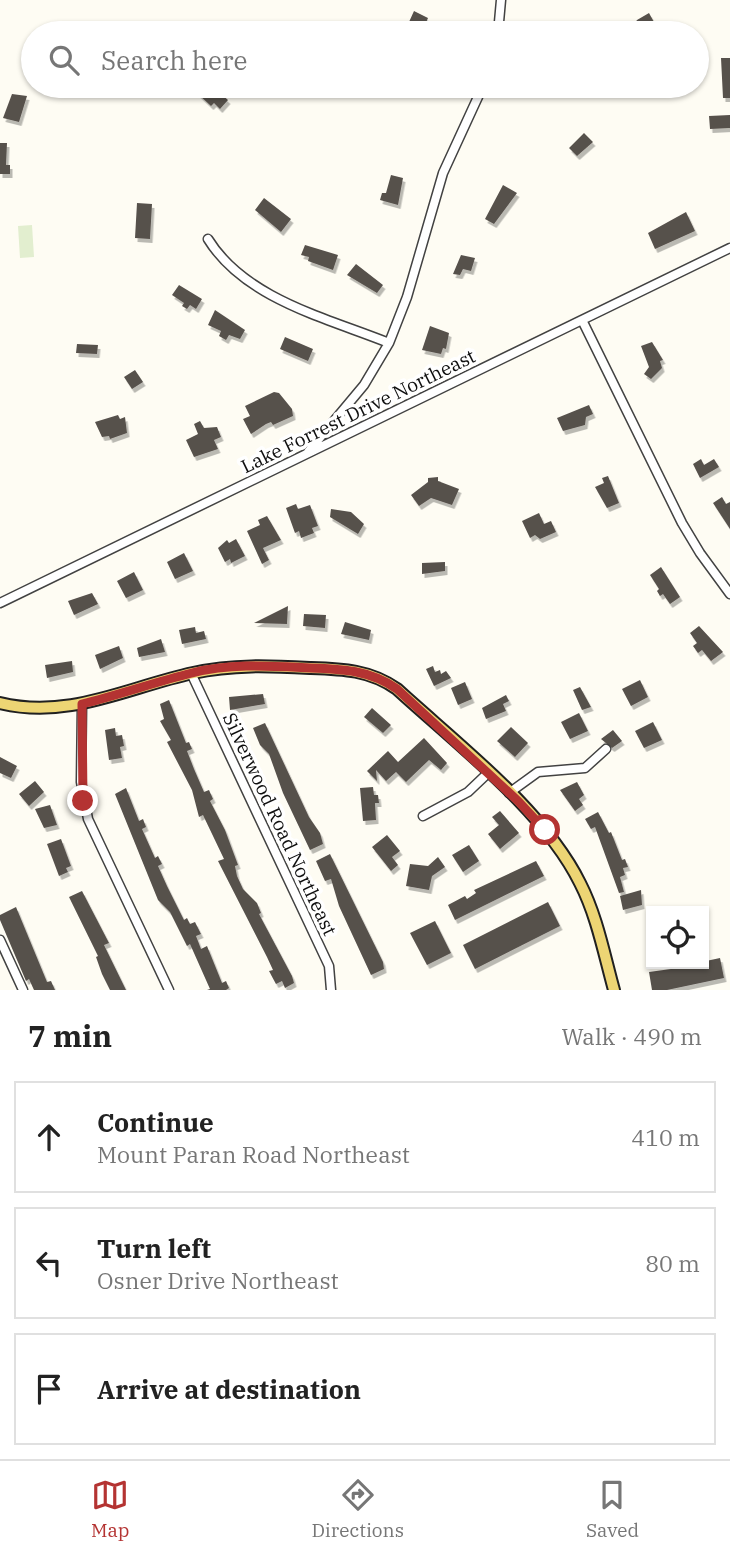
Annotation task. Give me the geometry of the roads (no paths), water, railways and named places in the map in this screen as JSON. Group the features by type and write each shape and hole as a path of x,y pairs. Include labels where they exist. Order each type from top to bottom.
{"main road":[{"path":"0,704 35,709 82,704 191,673 252,665 349,669 368,673 397,689 545,830 578,878 593,914 614,990"}],"street":[{"path":"499,21 501,0"},
{"path":"306,454 364,385 389,343 407,296 443,173 478,98"},
{"path":"208,239 226,264 253,285 389,343"},
{"name":"Lake Forrest Drive Northeast","path":"0,603 730,248"},
{"path":"582,320 682,523 730,594"},
{"name":"Silverwood Road Northeast","path":"191,673 329,966 331,990"},
{"path":"82,704 81,782 89,819 169,990"},
{"path":"509,793 538,772 585,768 606,749"},
{"path":"423,816 468,792 488,773"},
{"path":"0,940 23,990"}]}
